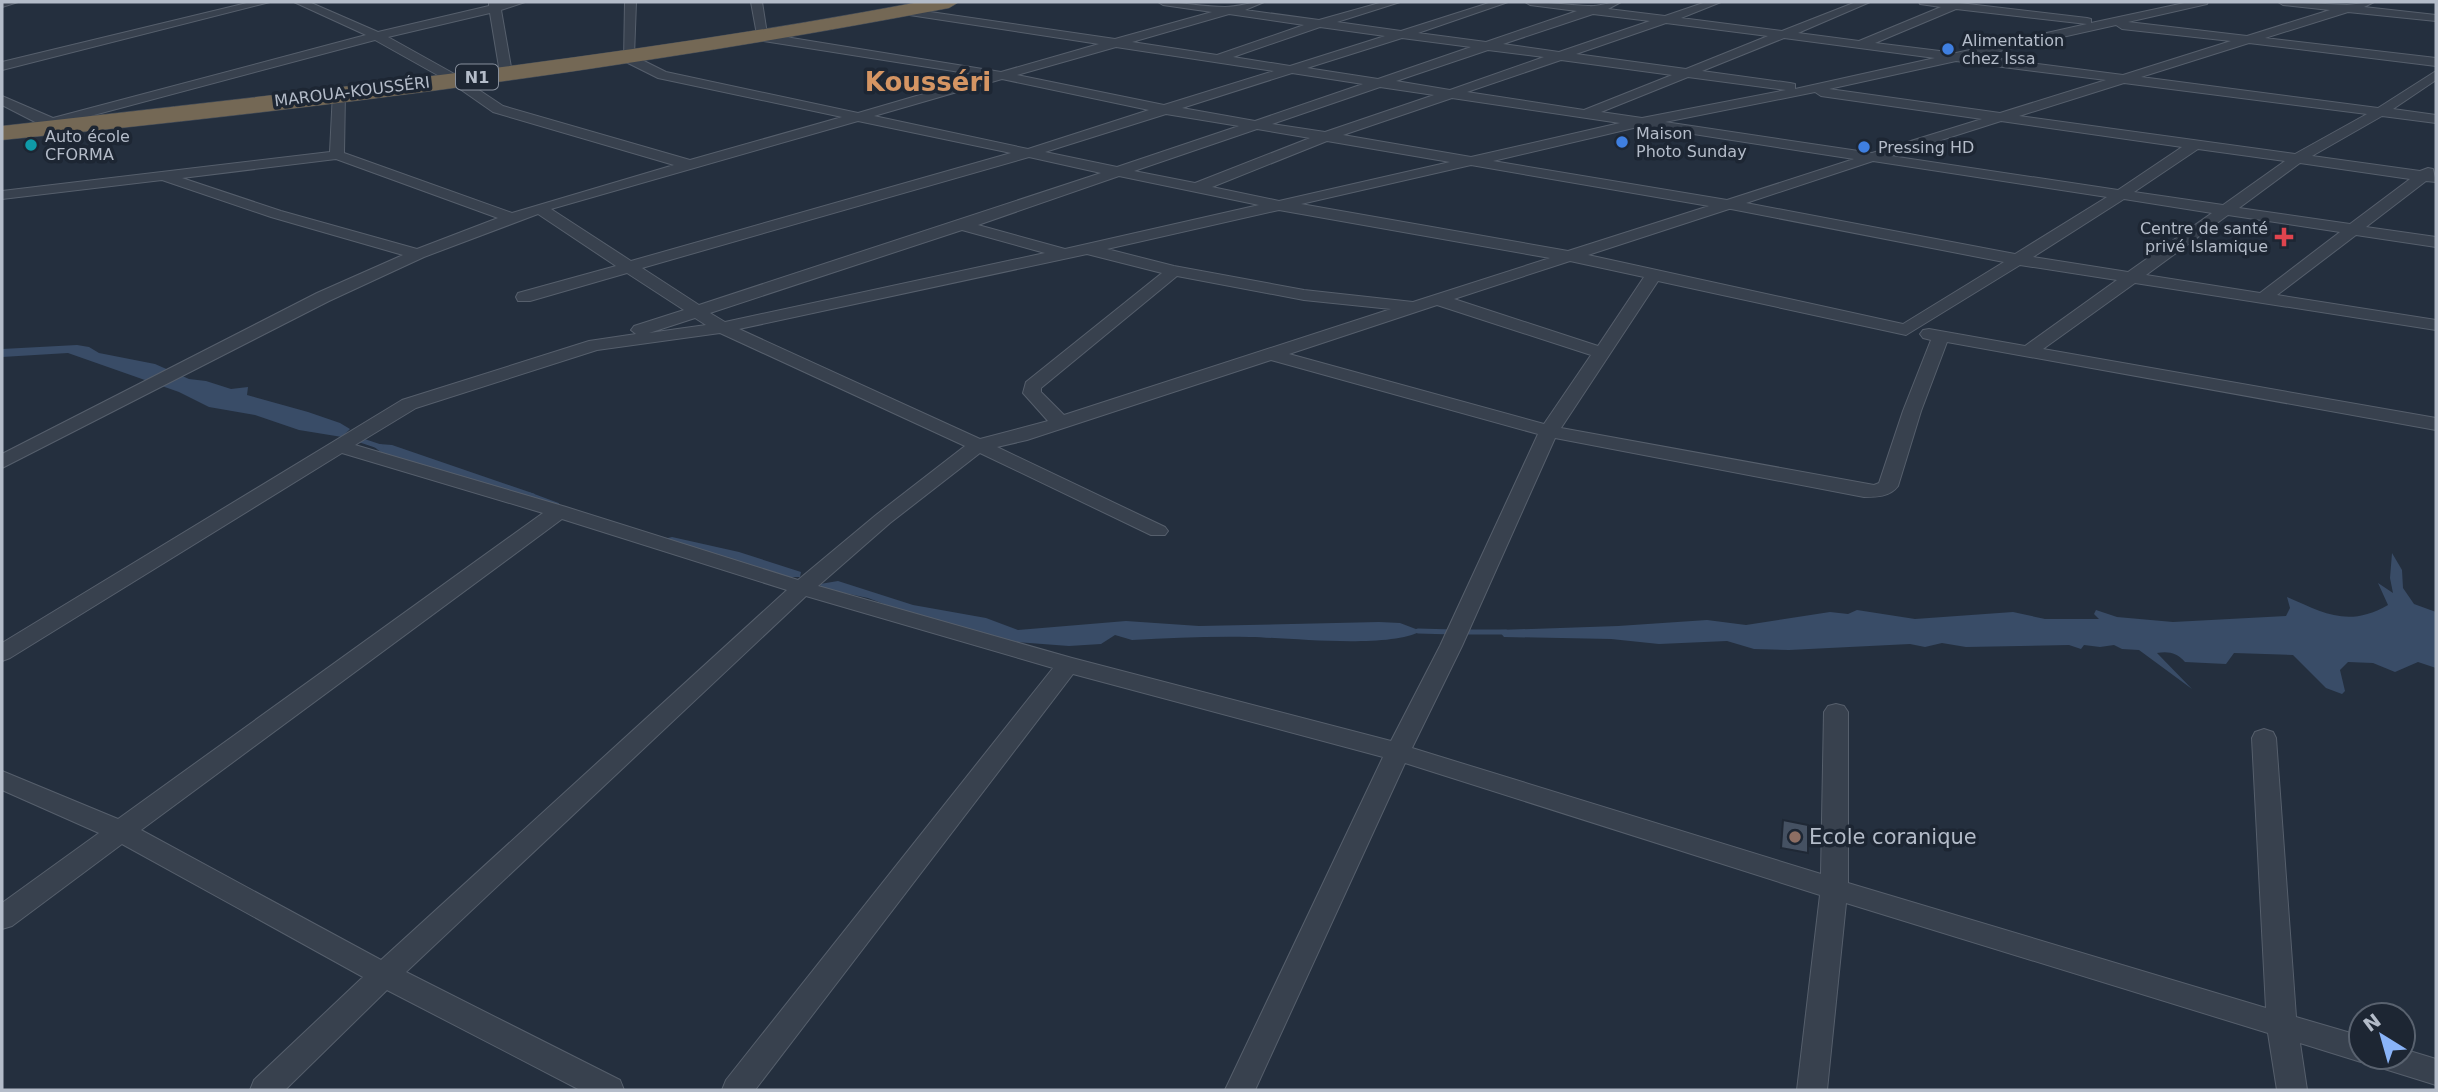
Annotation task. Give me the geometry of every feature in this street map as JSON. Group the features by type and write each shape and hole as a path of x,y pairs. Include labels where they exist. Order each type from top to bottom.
{"highway":[{"name":"MAROUA-KOUSSÉRI","path":"2,133 54,124 628,58 762,37 949,2"}],"street":[{"path":"2,4 12,2"},
{"path":"2,66 264,2"},
{"path":"300,2 377,36 454,79 498,109 689,165"},
{"path":"2,100 54,124 493,4 520,2"},
{"path":"630,2 628,58 662,75 860,115 1118,173 1279,205 1573,257 1906,330 2436,424"},
{"path":"756,2 762,37 999,75 1161,109 1731,205 2020,260 2266,296 2436,325"},
{"path":"1163,2 2429,177"},
{"path":"2,462 323,297 418,254 538,208 1259,2"},
{"path":"1216,59 1318,24 1395,2"},
{"path":"524,297 1028,153 1285,69 1503,2"},
{"path":"1530,2 2436,120"},
{"path":"2,653 409,404 962,225 1616,2"},
{"path":"1196,188 1325,137 1716,2"},
{"path":"1587,114 1865,2"},
{"path":"1924,2 2436,62"},
{"path":"595,345 722,328 1087,249 1465,161 1643,122 1808,90 2203,2"},
{"path":"2283,2 2436,19"},
{"path":"265,1090 384,975 802,588 883,519 978,444 1020,436 1061,423 1876,156 2369,2"},
{"path":"493,4 506,73"},
{"path":"1861,44 1958,4"},
{"path":"903,11 2436,242"},
{"path":"2030,350 2297,159 2380,112 2436,75"},
{"path":"337,155 340,92"},
{"path":"1906,330 2020,260 2194,145"},
{"path":"2,195 337,155 512,218"},
{"path":"2266,296 2350,229 2429,177 2436,165"},
{"path":"160,175 276,214 418,254"},
{"path":"538,208 722,328 978,444 1158,531"},
{"path":"962,225 1063,254"},
{"path":"1087,249 1174,271 1304,295 1416,306"},
{"path":"1061,423 1032,393 1032,386 1174,271"},
{"path":"1240,1090 1398,752 1451,646 1549,431 1654,275"},
{"path":"1439,300 1600,352"},
{"path":"1273,355 1549,431 1864,491 1877,491 1888,486 1912,411 1941,336"},
{"path":"344,445 802,588 1068,664 1398,752 1834,889 2347,1045"},
{"path":"2,918 559,511"},
{"path":"737,1090 1068,664"},
{"path":"1812,1090 1834,889 1836,712"},
{"path":"2264,738 2282,1025 2292,1090"},
{"path":"2,780 120,831 384,975 609,1090"},
{"path":"2417,1066 2436,1072"}],"water":[{"path":"77,345 89,347 99,353 155,364 189,379 231,389 248,387 247,395 308,412 350,429 342,437 299,430 255,415 209,407 179,392 68,353 2,357 2,349"},
{"path":"392,445 535,494 533,500 386,456 373,446"},
{"path":"672,537 739,552 801,572 800,577 787,577 664,539"},
{"path":"2392,553 2402,570 2403,588 2414,604 2436,612 2436,668 2418,662 2395,672 2373,663 2348,662 2340,670 2345,691 2342,694 2326,688 2293,655 2234,653 2226,664 2185,662 2172,653 2157,653 2192,689 2139,650 2122,649 2114,645 2084,645 2081,649 2069,645 1966,647 1942,643 1925,647 1910,644 1789,650 1754,649 1727,641 1659,644 1611,639 1504,637 1498,630 1707,620 1746,625 1830,612 1848,614 1857,610 1915,619 2013,612 2045,619 2099,619 2094,614 2096,610 2117,617 2173,622 2286,616 2290,608 2287,597 2336,616 2361,616 2388,605 2378,583 2393,593 2390,578"},
{"path":"838,581 913,605 986,618 1018,630 1126,621 1199,626 1379,622 1400,623 1421,631 1386,640 1363,641 1235,637 1132,640 1115,635 1101,644 1069,646 1016,642 913,615 868,598 821,588 820,584"}],"building":[{"name":"Ecole coranique","path":"1783,820 1808,825 1808,853 1781,848"}],"waterway":[{"path":"357,439 381,447"},
{"path":"530,495 557,505"},
{"path":"1418,631 1453,632"},
{"path":"1463,632 1506,632"}],"place":[{"name":"Alimentation chez Issa","path":"1948,49"},
{"name":"Maison Photo Sunday","path":"1622,142"},
{"name":"Auto école CFORMA","path":"31,145"},
{"name":"Pressing HD","path":"1864,147"},
{"name":"Centre de santé privé Islamique","path":"2284,237"},
{"name":"Ecole coranique","path":"1795,837"}],"district":[{"name":"Kousséri","path":"928,82"}]}
